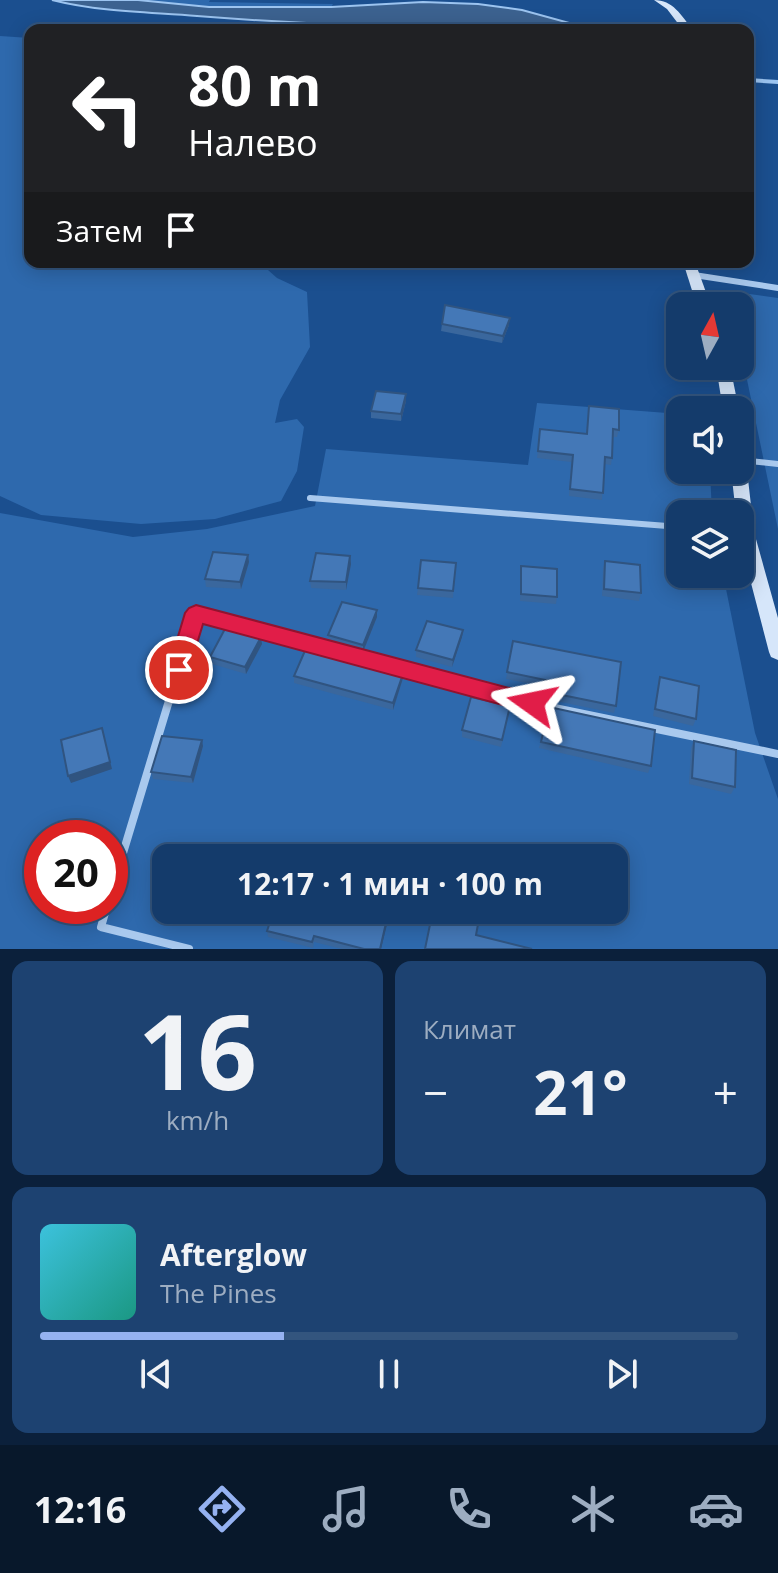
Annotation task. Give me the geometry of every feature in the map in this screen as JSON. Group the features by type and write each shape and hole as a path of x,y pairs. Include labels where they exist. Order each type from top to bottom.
{"main road":[{"path":"658,0 670,7 683,24"},
{"path":"692,268 700,292"},
{"path":"754,560 770,601 778,652"}],"street":[{"path":"692,268 778,288"}],"lane":[{"path":"754,461 778,464"},
{"path":"310,498 666,526"},
{"path":"128,837 196,613 501,697 778,754"},
{"path":"102,924 101,927 189,949"}],"shaded area":[{"path":"52,0 138,0 209,7 331,7 423,2 478,4 522,10 573,24 342,24 88,7"},
{"path":"138,0 333,4 331,7 209,7"},
{"path":"0,36 24,38 24,268 266,268 277,278 307,292 310,347 280,400 275,423 297,419 304,427 297,471 281,501 215,519 141,524 41,515 0,496"},
{"path":"754,295 778,298 778,529 754,413 754,396 750,396 747,380 754,380"},
{"path":"537,403 666,413 666,484 711,484 711,500 666,500 666,588 726,588 755,733 778,799 778,949 0,949 0,513 133,537 207,529 315,506 326,449 528,465"}],"building":[{"path":"445,305 510,318 503,336 442,324"},
{"path":"376,391 406,394 401,414 371,411"},
{"path":"589,406 619,409 619,430 613,429 612,458 605,457 603,493 570,489 573,455 538,451 540,429 587,434"},
{"path":"213,552 248,555 240,582 205,579"},
{"path":"316,553 350,556 346,582 310,581"},
{"path":"421,560 456,563 453,591 418,588"},
{"path":"605,561 640,565 641,593 604,589"},
{"path":"521,566 557,569 557,597 521,594"},
{"path":"342,602 377,610 363,645 328,635"},
{"path":"427,621 463,630 453,660 416,650"},
{"path":"226,627 261,637 245,667 210,657"},
{"path":"513,641 621,662 616,706 552,693 555,682 507,672"},
{"path":"307,646 404,671 393,703 294,676"},
{"path":"660,677 699,686 696,719 655,709"},
{"path":"471,697 510,706 502,740 462,730"},
{"path":"549,707 655,730 651,766 541,742"},
{"path":"102,728 110,762 68,776 61,740"},
{"path":"162,736 202,740 191,777 151,772"},
{"path":"694,741 736,750 735,787 692,778"},
{"path":"269,924 386,924 380,949 364,949 314,936 312,942 267,931"},
{"path":"430,924 478,924 476,935 532,949 425,949"}],"waterway":[{"path":"754,80 778,82"}],"route":[{"path":"179,670 196,613 532,703"}]}
